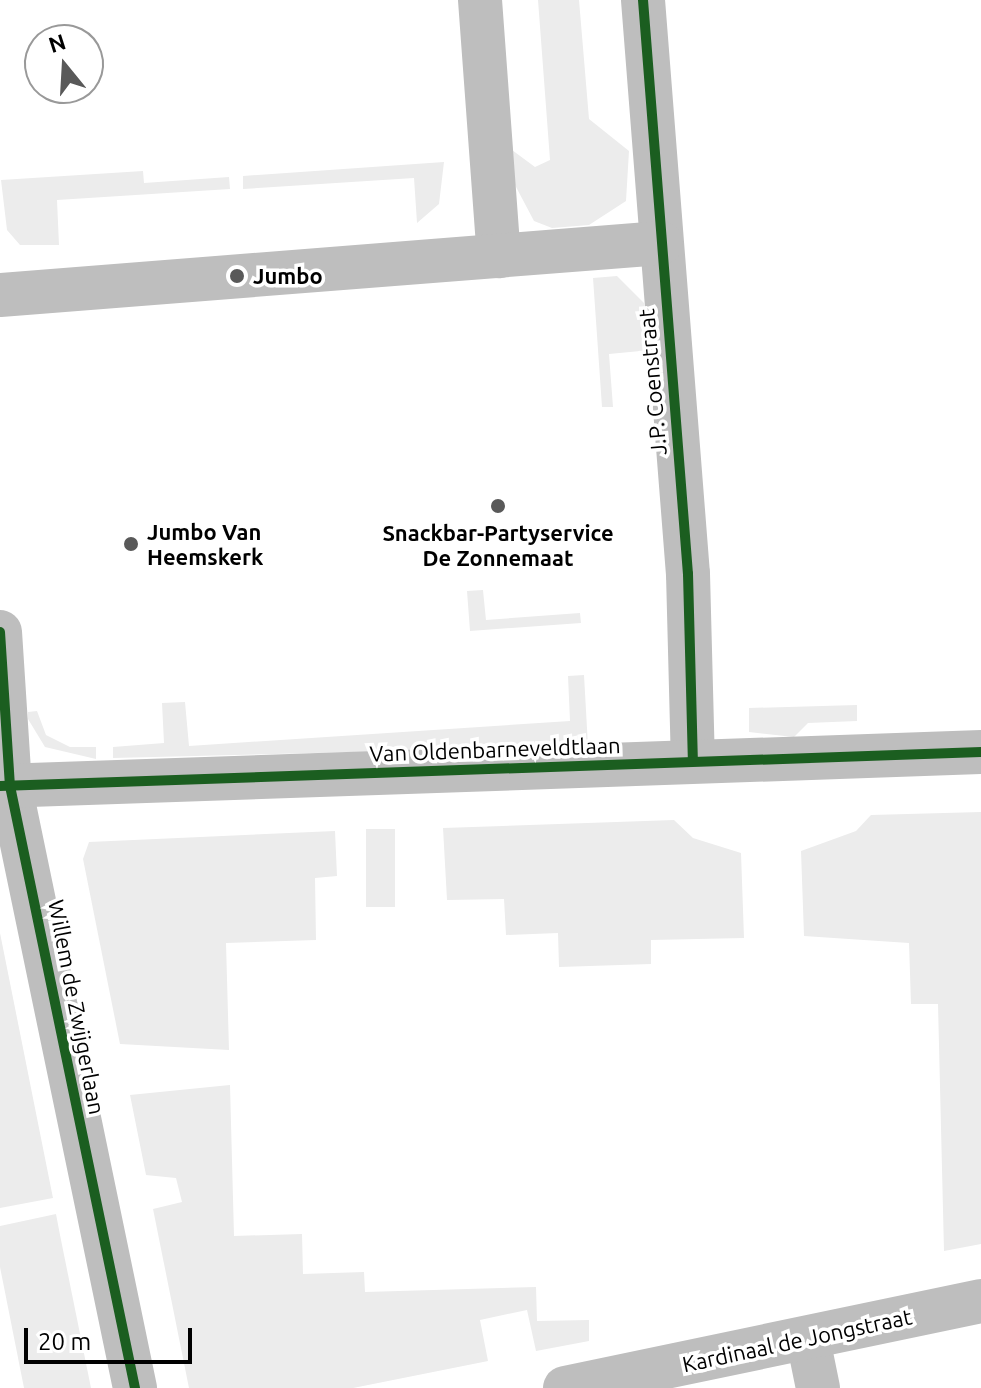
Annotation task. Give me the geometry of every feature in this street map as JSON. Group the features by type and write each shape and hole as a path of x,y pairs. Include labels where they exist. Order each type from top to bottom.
{"street":[{"path":"480,0 499,256"},
{"name":"J.P. Coenstraat","path":"643,0 688,574 693,760"},
{"path":"0,295 661,243"},
{"name":"Willem de Zwijgerlaan","path":"0,632 5,786 135,1388"},
{"name":"Van Oldenbarneveldtlaan","path":"5,786 981,752"},
{"name":"Kardinaal de Jongstraat","path":"565,1388 981,1301"},
{"path":"808,1339 818,1388"}],"shaded area":[{"path":"538,0 579,0 589,119 629,151 626,201 589,225 552,228 534,221 515,185 512,150 535,167 550,160"},
{"path":"444,162 439,204 417,223 414,178 243,189 243,176"},
{"path":"143,171 144,183 229,177 230,189 57,200 59,245 20,245 7,230 1,180"},
{"path":"617,276 644,303 651,350 609,354 613,407 602,407 593,278"},
{"path":"483,590 486,620 580,613 581,623 470,631 467,591"},
{"path":"584,675 588,746 113,758 113,747 164,743 162,703 185,702 189,746 570,721 568,676"},
{"path":"857,705 857,721 808,723 794,737 749,732 749,708"},
{"path":"37,711 46,735 70,747 96,747 96,759 45,747 28,719 28,712"},
{"path":"981,812 981,1244 944,1251 938,1004 911,1004 909,943 804,936 801,851 856,831 871,815"},
{"path":"674,820 693,838 741,853 744,938 651,940 651,964 559,967 558,933 506,935 504,899 447,900 443,828"},
{"path":"366,829 395,829 395,907 366,907"},
{"path":"335,831 337,876 315,878 316,940 226,943 229,1050 120,1044 83,859 89,842"},
{"path":"0,933 53,1198 0,1208"},
{"path":"230,1085 234,1236 302,1234 303,1274 364,1272 365,1292 536,1287 537,1321 589,1320 589,1341 536,1351 527,1310 480,1320 488,1361 353,1388 189,1388 153,1209 182,1202 176,1178 146,1175 130,1095"},
{"path":"56,1214 91,1388 24,1388 0,1267 0,1226"}],"cycle path":[{"path":"643,0 688,574 693,760"},
{"path":"0,632 10,786 135,1388"},
{"path":"0,786 981,752"}],"place":[{"name":"Jumbo","path":"237,276"},
{"name":"Snackbar-Partyservice De Zonnemaat","path":"498,506"},
{"name":"Jumbo Van Heemskerk","path":"131,544"}]}
